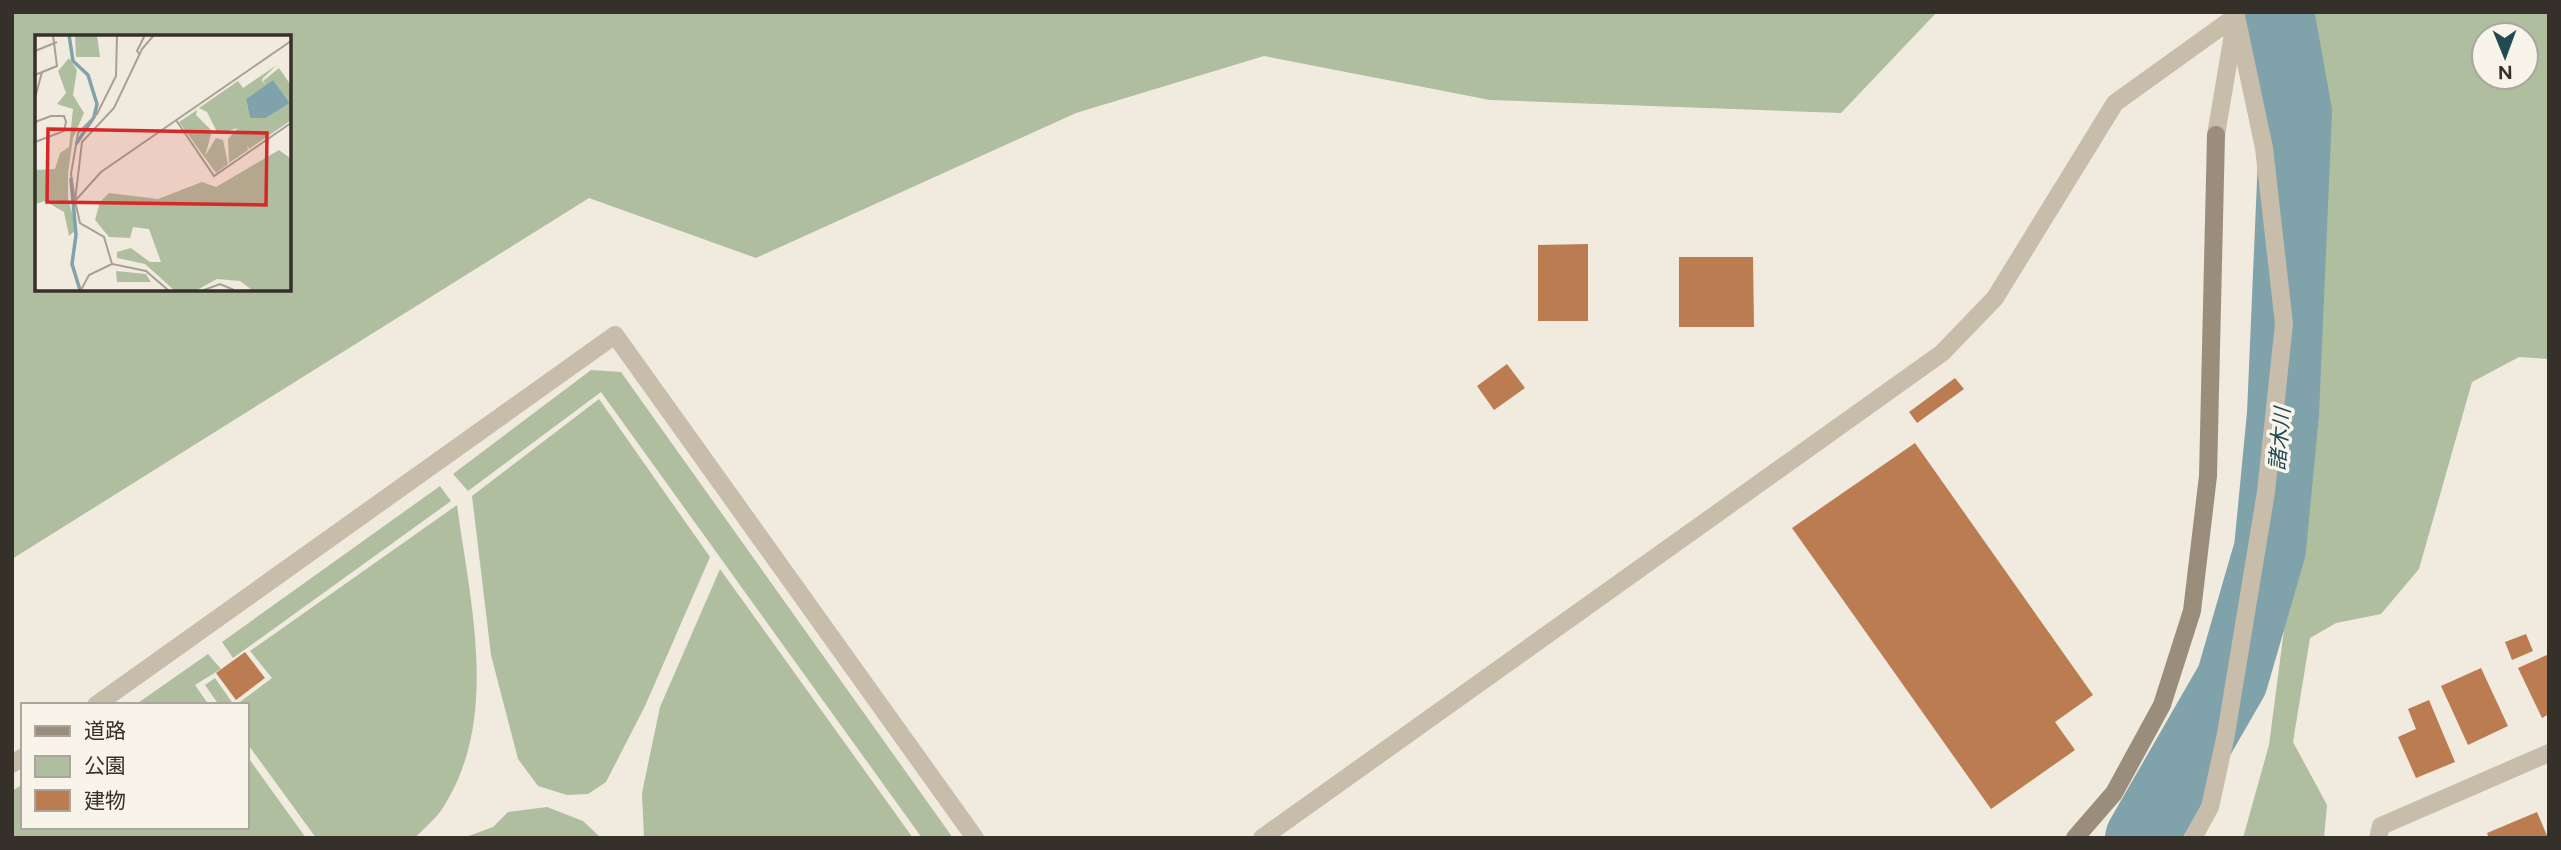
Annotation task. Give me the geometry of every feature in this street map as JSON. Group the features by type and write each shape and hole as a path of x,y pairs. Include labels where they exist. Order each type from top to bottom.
{"street":[{"path":"2075,838 2114,793 2162,705 2192,611 2208,477 2216,135 2235,14"},
{"path":"1262,838 1941,353 1995,298 2115,103 2235,14"},
{"path":"2193,838 2210,807 2226,734 2266,492 2284,324 2264,148 2235,14"},
{"path":"99,703 615,335 975,838"},
{"path":"2378,838 2381,826 2549,753"}],"green space":[{"path":"12,12 1937,12 1841,113 1490,100 1264,56 1076,113 756,258 589,198 12,559"},
{"path":"2306,12 2549,12 2549,359 2519,357 2472,382 2419,569 2381,614 2336,623 2310,638 2293,742 2327,805 2324,838 2243,838 2269,745 2322,338 2307,165 2312,33"},
{"path":"591,370 621,372 953,838 922,838 601,392 468,491 453,474"},
{"path":"599,399 710,557 645,706 606,782 588,794 567,795 538,786 518,759 491,655 472,496"},
{"path":"440,486 451,501 233,658 222,642"},
{"path":"457,505 473,619 476,697 471,735 461,771 444,806 415,838 316,838 248,744 248,703 239,703 272,678 250,651"},
{"path":"720,569 913,838 644,838 642,793 660,707"},
{"path":"208,654 221,669 195,685 208,703 138,703"},
{"path":"215,678 233,703 218,703 205,685"},
{"path":"248,757 306,838 12,838 12,791 21,785 21,829 248,829"},
{"path":"547,807 583,821 601,838 463,838 493,827 508,812"}],"building":[{"path":"1588,244 1588,321 1538,321 1538,245"},
{"path":"1679,257 1753,257 1754,327 1679,327"},
{"path":"1507,364 1525,388 1494,410 1477,386"},
{"path":"1955,378 1964,389 1917,423 1909,412"},
{"path":"1915,443 2093,695 2055,722 2075,750 1991,809 1792,528"},
{"path":"2526,634 2533,651 2512,660 2505,642"},
{"path":"245,652 265,678 236,700 216,673"},
{"path":"2549,654 2549,714 2542,718 2518,668"},
{"path":"2481,668 2508,726 2468,745 2441,686"},
{"path":"2429,700 2455,762 2416,778 2398,737 2416,729 2408,709"},
{"path":"2537,812 2548,838 2489,838 2487,833"}],"waterway":[{"name":"諸木川","path":"2141,838 2232,680 2270,549 2283,414 2296,112 2278,12"}]}
